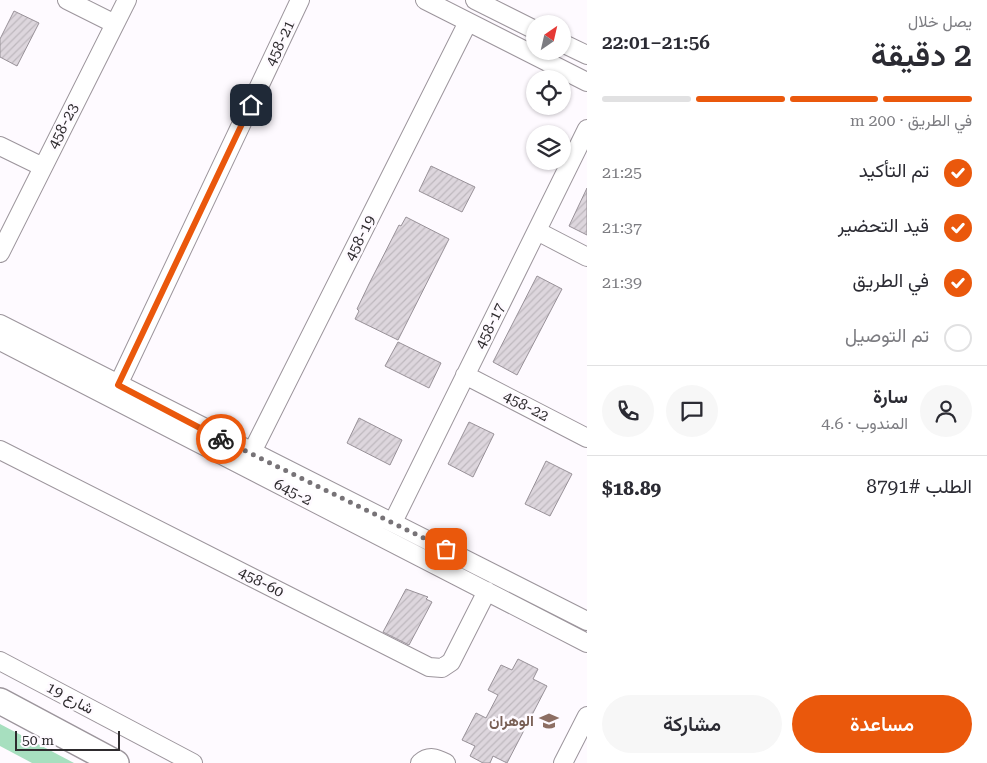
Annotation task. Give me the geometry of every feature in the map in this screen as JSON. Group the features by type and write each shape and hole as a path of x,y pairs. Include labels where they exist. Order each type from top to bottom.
{"highway":[{"path":"0,701 116,763"}],"street":[{"path":"67,0 115,24"},
{"name":"458-23","path":"0,254 127,0"},
{"name":"458-21","path":"118,385 300,0"},
{"path":"424,0 587,82"},
{"path":"475,0 526,26"},
{"name":"458-19","path":"251,454 468,22"},
{"path":"571,47 587,55"},
{"name":"458-17","path":"393,522 587,129"},
{"path":"0,146 43,166"},
{"path":"537,231 587,257"},
{"name":"645-2","path":"0,324 118,385 163,418 251,454 393,522 587,621"},
{"name":"645-2","path":"0,341 163,418 587,644"},
{"name":"458-22","path":"465,375 587,438"},
{"name":"458-60","path":"0,450 429,667 442,668 451,662 487,590"},
{"name":"شارع 19","path":"0,661 193,763"},
{"path":"564,763 587,716"}],"green space":[{"path":"0,724 74,763 32,763 0,746"}],"building":[{"path":"14,11 39,23 17,66 0,57 0,39"},
{"path":"431,166 475,187 462,212 419,191"},
{"path":"587,188 587,235 569,226"},
{"path":"406,217 449,239 398,340 355,319 359,311 357,309 369,284 399,225 401,226"},
{"path":"537,276 562,289 517,375 493,362"},
{"path":"398,342 441,363 429,388 385,366"},
{"path":"359,418 402,440 390,465 347,443"},
{"path":"469,422 494,434 473,477 448,464"},
{"path":"546,461 572,474 550,516 525,504"},
{"path":"406,589 428,597 426,599 432,602 409,645 383,632"},
{"path":"518,659 538,669 533,679 547,686 507,763 493,756 490,763 483,763 470,756 475,746 462,740 476,713 486,718 498,695 488,690 501,665 512,670"}],"way so far":[{"path":"221,439 446,549"}],"place":[{"name":"الوهران","path":"549,721"}],"route":[{"path":"221,439 118,385 251,105"}]}
